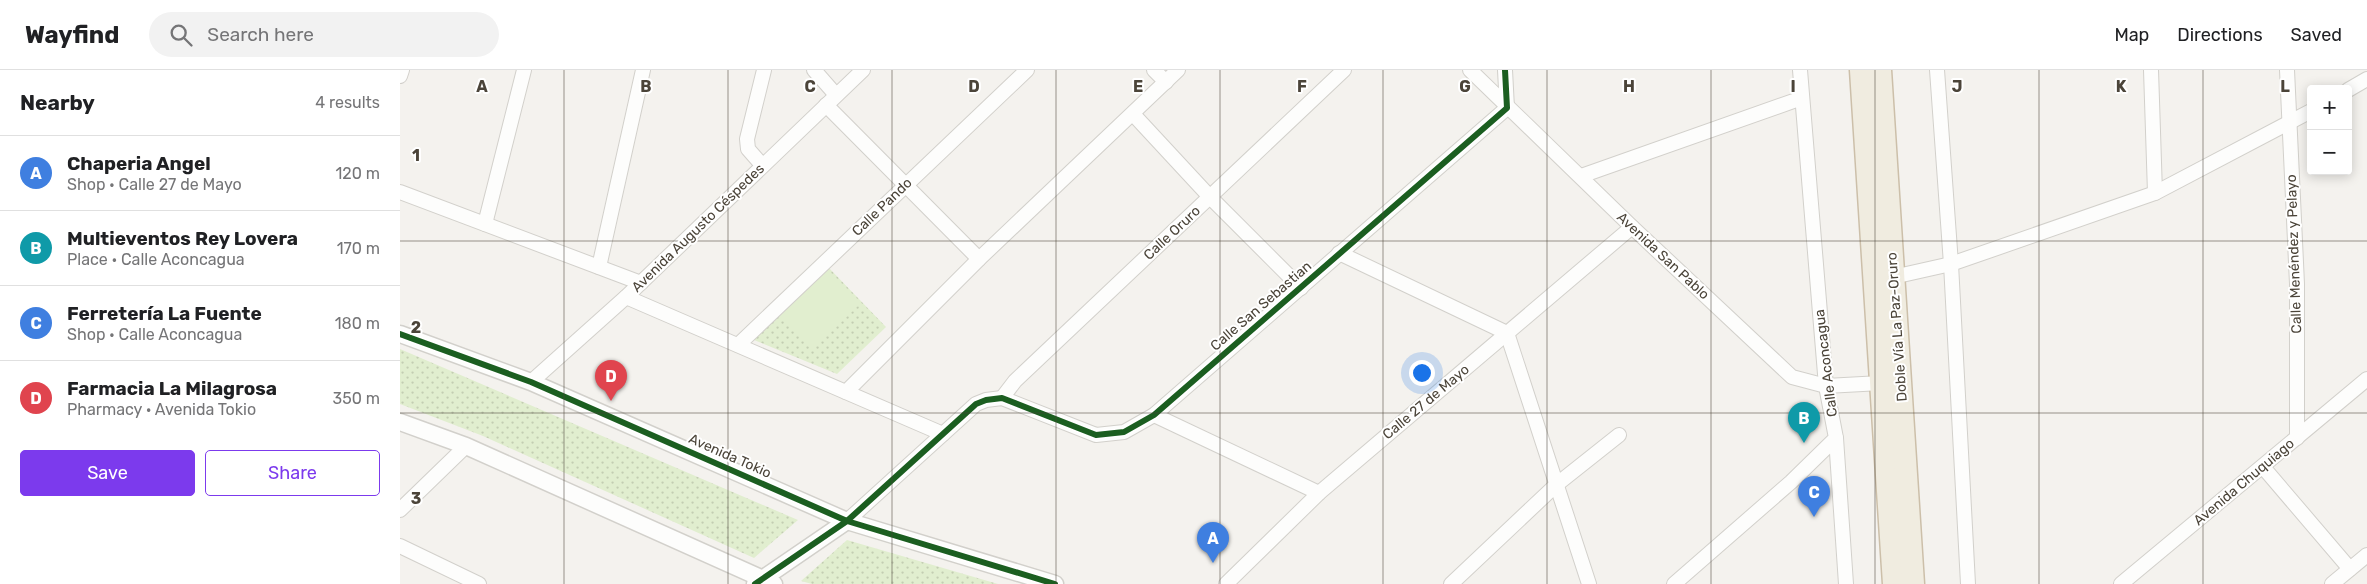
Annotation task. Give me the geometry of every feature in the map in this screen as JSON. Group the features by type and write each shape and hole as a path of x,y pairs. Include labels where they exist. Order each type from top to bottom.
{"highway":[{"name":"Doble Vía La Paz-Oruro","path":"1862,70 1894,584"},
{"name":"Doble Vía La Paz-Oruro","path":"1880,70 1914,584"}],"street":[{"path":"400,76 402,70"},
{"path":"485,224 524,70"},
{"path":"599,267 643,70"},
{"path":"762,165 748,149 747,139 764,70"},
{"path":"814,70 831,100 906,184 979,259"},
{"name":"Avenida Augusto Céspedes","path":"530,382 626,298 762,165 863,70"},
{"name":"Calle Pando","path":"738,345 1027,70"},
{"path":"1154,70 1166,82"},
{"path":"846,392 979,259 1178,70"},
{"name":"Calle Oruro","path":"1002,398 1015,381 1344,70"},
{"name":"Avenida San Pablo","path":"1470,70 1507,108 1792,377 1826,386 1881,383"},
{"path":"1506,70 1507,108"},
{"name":"Calle Aconcagua","path":"1800,70 1826,386 1836,438 1846,584"},
{"path":"1937,70 1951,264 1968,584"},
{"path":"2151,70 2155,193"},
{"name":"Calle Menéndez y Pelayo","path":"2287,70 2297,284 2297,438"},
{"path":"2352,88 2367,79"},
{"path":"1581,176 1802,98"},
{"name":"Calle San Sebastian","path":"1002,398 1096,435 1124,432 1154,415 1507,108"},
{"path":"1894,277 1951,264 2155,193 2307,113"},
{"path":"1133,114 1210,197 1301,288"},
{"path":"400,192 641,283"},
{"name":"Calle 27 de Mayo","path":"1226,584 1319,494 1632,227"},
{"path":"1339,253 1507,333 1589,584"},
{"path":"626,298 943,434"},
{"name":"Avenida Tokio","path":"400,334 530,382 847,521 1055,584"},
{"name":"Avenida Chuquiago","path":"2121,584 2367,379"},
{"path":"400,422 466,446 763,582 847,521 976,404 986,400 1002,398"},
{"path":"1154,415 1319,494"},
{"path":"1451,584 1556,485 1619,435"},
{"path":"1679,582 1791,482 1836,438"},
{"path":"400,510 466,446"},
{"path":"2263,467 2342,578 2367,555"},
{"path":"400,546 479,584"}],"green space":[{"path":"827,266 886,327 837,374 754,340 754,336"},
{"path":"827,270 860,304 812,350 779,315"},
{"path":"400,349 798,520 754,558 483,436 400,404"},
{"path":"847,540 998,584 812,584 801,581"}],"cycle path":[{"path":"755,584 847,521 976,404 986,400 1002,398 1096,435 1124,432 1154,415 1507,108 1505,70"},
{"path":"400,334 531,382 847,521 1055,584"}],"place":[{"name":"Farmacia La Milagrosa","path":"611,401"},
{"name":"Multieventos Rey Lovera","path":"1804,443"},
{"name":"Ferretería La Fuente","path":"1814,517"},
{"name":"Chaperia Angel","path":"1213,563"}]}
